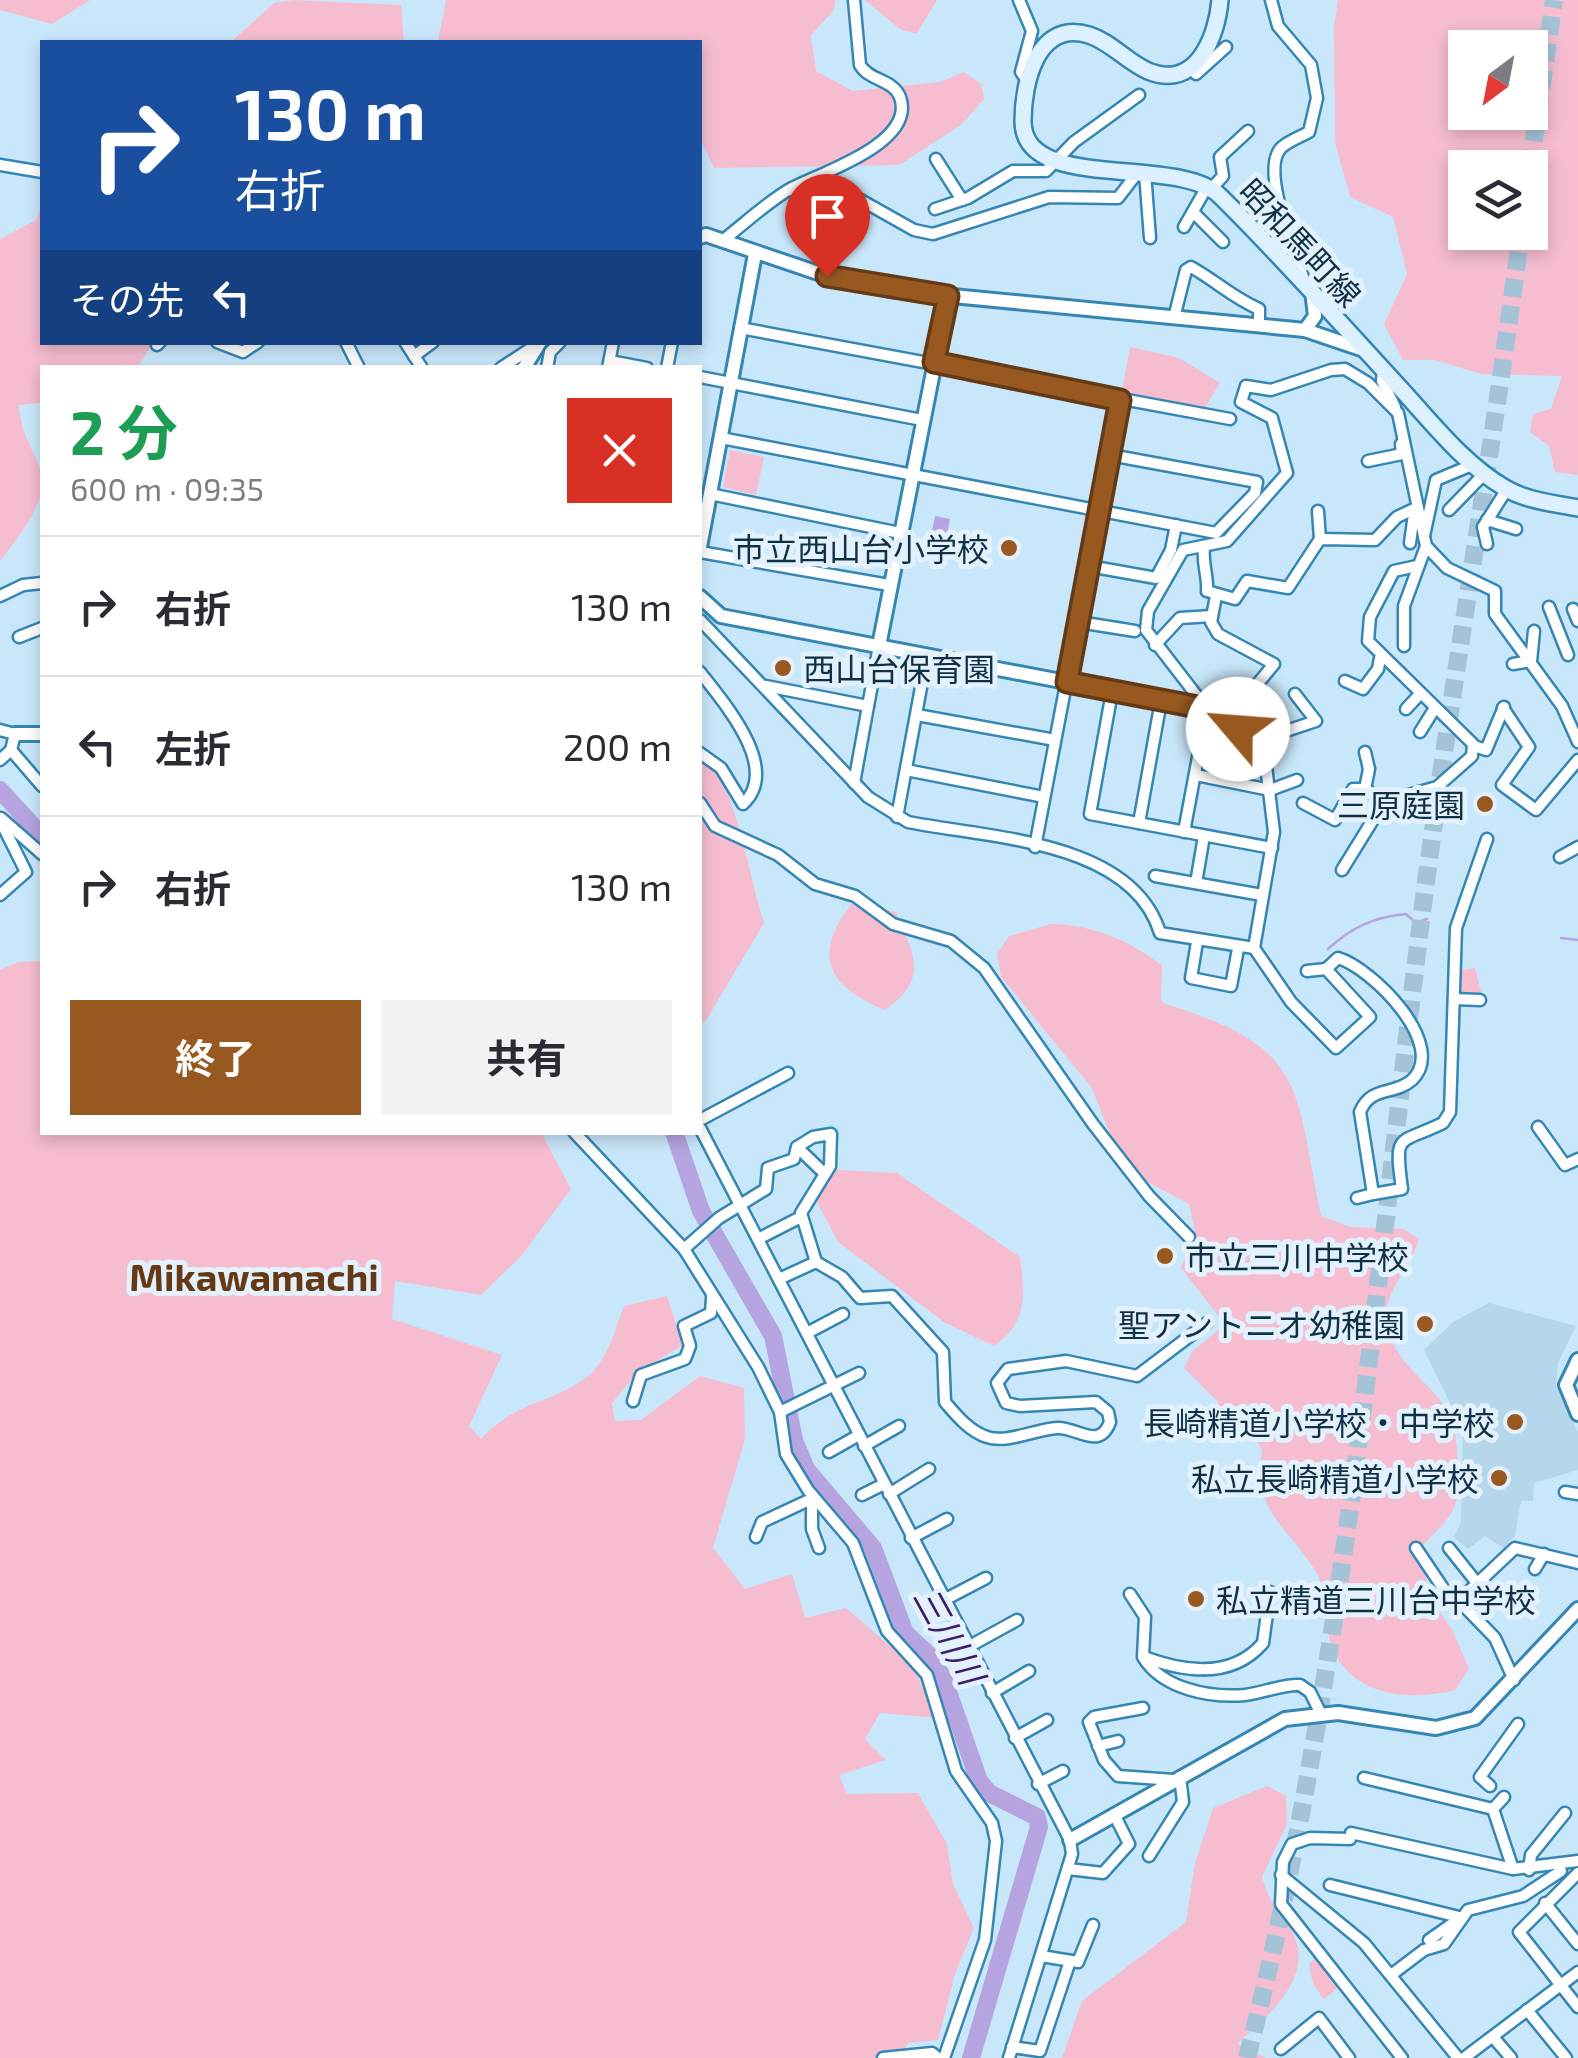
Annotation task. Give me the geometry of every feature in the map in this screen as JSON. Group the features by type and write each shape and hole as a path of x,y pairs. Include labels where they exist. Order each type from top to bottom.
{"main road":[{"path":"1057,163 1040,154 1024,129 1032,63 1044,44 1074,34 1096,38 1152,72 1170,74 1192,67 1214,38 1220,0"},
{"name":"昭和馬町線","path":"1057,163 1210,186 1478,469 1526,498 1578,508"}],"street":[{"path":"722,241 789,190 849,163 885,138 899,117 902,106 895,89 860,65 854,0"},
{"path":"1019,0 1032,31 1021,72 1028,82"},
{"path":"1271,0 1278,26 1311,65 1316,98 1309,132 1280,148 1274,164 1278,199 1315,316 1305,330"},
{"path":"1192,67 1196,74 1205,70 1226,47"},
{"path":"935,209 962,200 1012,171 1046,170 1074,142 1138,95"},
{"path":"1184,228 1210,186 1223,176 1220,157 1248,131"},
{"path":"936,158 962,200"},
{"path":"0,165 40,172"},
{"path":"789,190 850,194 914,230 933,234 1049,197 1118,198 1141,173"},
{"path":"1141,173 1150,238"},
{"path":"1192,212 1223,242"},
{"path":"702,232 755,254 863,285 1305,330 1365,350"},
{"path":"702,538 755,254"},
{"path":"1174,318 1186,270 1191,268 1220,283 1235,299 1260,309 1259,326"},
{"path":"854,783 948,296"},
{"path":"740,328 1230,419"},
{"path":"225,345 243,352 254,345"},
{"path":"407,345 420,365"},
{"path":"414,356 429,345"},
{"path":"506,365 537,345"},
{"path":"1326,969 1370,1017 1336,1048 1291,1002 1254,948 1272,848 1270,790 1264,758 1253,742 1208,709 1155,645 1146,630 1148,611 1183,550 1227,541 1288,474 1272,418 1241,402 1246,386 1270,390 1331,370 1345,370 1368,383 1398,413"},
{"path":"1384,370 1382,381 1406,437 1425,541 1447,568 1495,591 1498,597 1492,609 1568,715 1578,742"},
{"path":"702,377 922,420"},
{"path":"1035,847 1120,400"},
{"path":"1368,461 1402,454 1400,439 1406,437"},
{"path":"721,438 1216,533 1255,493 1257,482 1110,456"},
{"path":"1449,510 1478,469"},
{"path":"1404,646 1400,622 1425,541 1436,480 1478,469"},
{"path":"1487,544 1483,528 1508,490"},
{"path":"710,494 900,533"},
{"path":"1320,539 1376,540 1397,517 1416,508"},
{"path":"1410,543 1416,508"},
{"path":"1204,547 1202,567 1208,577 1207,591 1216,596 1235,599 1247,581 1288,588 1320,539 1318,511"},
{"path":"1488,520 1516,528"},
{"path":"1088,566 1156,578 1172,550 1176,525"},
{"path":"702,549 889,586"},
{"path":"1417,566 1394,571 1374,608 1367,636 1380,658 1474,746 1486,750 1504,705 1528,747 1502,785 1536,810 1578,760"},
{"path":"0,596 19,586 40,584"},
{"path":"1216,596 1212,616 1218,634 1274,664 1227,722"},
{"path":"702,602 721,616 1208,709"},
{"path":"1549,607 1570,654"},
{"path":"1574,609 1578,621"},
{"path":"1155,645 1180,618 1212,616"},
{"path":"702,622 854,783 897,817 1035,847 1105,867 1138,892 1160,933 1238,949 1254,948"},
{"path":"1079,622 1135,630"},
{"path":"19,637 40,629"},
{"path":"1532,661 1534,631"},
{"path":"897,817 927,655"},
{"path":"1345,681 1363,689 1378,668 1380,658"},
{"path":"1512,664 1532,661"},
{"path":"702,675 750,743 755,776 750,797 743,804 721,768 702,754"},
{"path":"766,686 868,706"},
{"path":"1112,692 1090,814 1272,848"},
{"path":"1253,742 1316,721 1295,694"},
{"path":"1406,709 1420,694"},
{"path":"1139,824 1161,701"},
{"path":"1420,732 1435,708"},
{"path":"1184,832 1208,709"},
{"path":"917,715 1055,740"},
{"path":"0,730 40,734"},
{"path":"0,760 10,750 15,734"},
{"path":"1342,870 1384,802 1451,778 1468,763 1474,746"},
{"path":"10,750 40,784"},
{"path":"1303,802 1335,820 1353,788 1369,770 1365,752"},
{"path":"906,770 1044,797"},
{"path":"1196,775 1270,790 1297,780"},
{"path":"1353,788 1384,802"},
{"path":"702,806 715,826 778,855 816,884 855,896 893,924 951,940 984,968 1094,1124 1150,1196 1189,1237"},
{"path":"0,821 40,852"},
{"path":"0,821 26,872 0,895"},
{"path":"1196,883 1204,836"},
{"path":"1357,1198 1402,1189 1397,1152 1401,1143 1414,1131 1443,1123 1450,1112 1456,928 1487,840"},
{"path":"1549,848 1561,859 1578,847"},
{"path":"1155,876 1262,895"},
{"path":"1197,942 1191,978 1231,986 1238,949"},
{"path":"1307,970 1326,969 1338,958 1352,962 1402,1006 1414,1032 1418,1064 1413,1078 1371,1095 1361,1108 1373,1194"},
{"path":"1454,999 1480,1000"},
{"path":"702,1123 788,1073"},
{"path":"1538,1127 1565,1166 1578,1159"},
{"path":"702,1128 1070,1840 1068,1870 1010,2053 1040,2051 1069,1964 1083,1956 1093,1925"},
{"path":"684,1250 719,1218 766,1189 768,1168 794,1159 797,1146 813,1136 831,1134 830,1166 801,1212 816,1262 842,1277 860,1298 892,1296 903,1306 943,1352 945,1402 970,1427 992,1439 1058,1428 1093,1438 1104,1433 1110,1422 1106,1409 1088,1400 1020,1406 1006,1403 997,1383 1008,1369 1066,1360 1137,1376 1207,1323"},
{"path":"580,1135 684,1250 769,1387 781,1412 786,1454 808,1498 853,1543 866,1568 879,1615 895,1644 918,1661 926,1676 956,1771 995,1834 985,1940 941,2058 932,2053 883,2058"},
{"path":"797,1146 825,1174"},
{"path":"758,1239 798,1219"},
{"path":"779,1279 816,1262"},
{"path":"633,1401 641,1376 685,1359 690,1346 684,1326 711,1313 712,1297"},
{"path":"807,1333 843,1314"},
{"path":"1578,1360 1566,1385 1578,1414"},
{"path":"781,1412 858,1373"},
{"path":"828,1452 899,1426"},
{"path":"862,1495 930,1469"},
{"path":"1565,1492 1578,1494"},
{"path":"756,1537 762,1522 808,1498"},
{"path":"808,1498 819,1548"},
{"path":"911,1538 948,1519"},
{"path":"1416,1548 1449,1597 1461,1602 1495,1638 1515,1680"},
{"path":"1449,1548 1477,1583"},
{"path":"1461,1602 1516,1548 1578,1563"},
{"path":"1535,1570 1544,1554"},
{"path":"944,1600 986,1578"},
{"path":"1143,1656 1204,1670 1241,1661 1262,1643 1270,1592"},
{"path":"1130,1594 1145,1617 1143,1656 1157,1672 1200,1693 1242,1695 1300,1685 1321,1714"},
{"path":"1070,1840 1254,1733 1285,1719 1321,1714 1436,1728 1475,1718 1515,1680 1578,1608"},
{"path":"968,1647 1017,1620"},
{"path":"992,1692 1029,1671"},
{"path":"1143,1708 1094,1717 1089,1722 1098,1746 1118,1776 1177,1779"},
{"path":"1015,1738 1047,1720"},
{"path":"1490,1786 1480,1777 1518,1724"},
{"path":"1098,1746 1118,1741"},
{"path":"1038,1784 1063,1771"},
{"path":"1364,1778 1492,1809"},
{"path":"1149,1856 1183,1802 1177,1779"},
{"path":"1492,1809 1504,1797"},
{"path":"1492,1809 1513,1869"},
{"path":"1529,1870 1531,1855 1566,1813"},
{"path":"1068,1870 1103,1872 1129,1844 1114,1814"},
{"path":"1402,2058 1284,1910 1281,1875 1287,1851 1298,1840 1351,1836 1513,1869 1576,1866"},
{"path":"1576,1866 1518,1932 1578,2007"},
{"path":"1430,1940 1478,1906 1523,1896 1576,1866"},
{"path":"1281,1875 1364,1943 1461,2058 1578,1972"},
{"path":"1330,1885 1459,1918"},
{"path":"1545,1904 1578,1944"},
{"path":"1391,1975 1424,1950 1444,1944 1460,1926 1459,1918"},
{"path":"1041,1956 1069,1964"},
{"path":"1527,2010 1566,2058"},
{"path":"1282,2049 1319,2018 1349,2058"},
{"path":"1494,2037 1511,2058"}],"shaded area":[{"path":"0,0 90,0 52,24 0,10"},
{"path":"293,0 401,5 404,40 233,40 274,3"},
{"path":"446,0 836,0 834,10 811,35 816,71 853,91 940,82 964,72 981,84 984,99 961,125 899,165 714,168 702,142 702,40 438,40"},
{"path":"865,0 937,0 916,34 900,29"},
{"path":"1338,0 1578,0 1578,475 1555,472 1549,446 1530,432 1533,414 1551,409 1562,376 1481,374 1435,360 1403,360 1384,324 1407,274 1393,217 1350,197 1335,142 1334,27"},
{"path":"40,209 40,345 152,345 139,365 40,365 40,403 19,405 24,432 40,469 40,497 0,561 0,239 36,220"},
{"path":"1130,347 1179,358 1220,383 1205,408 1122,391"},
{"path":"730,450 764,457 756,495 723,487"},
{"path":"935,516 950,519 943,554 928,551"},
{"path":"1220,723 1240,739 1234,776 1204,771 1213,727"},
{"path":"702,748 733,808 764,923 705,1022"},
{"path":"853,902 896,912 912,954 913,977 885,1010 849,990 831,966 832,937"},
{"path":"1051,924 1096,931 1136,948 1162,965 1161,1000 1165,1004 1211,1020 1270,1055 1297,1102 1321,1216 1351,1227 1403,1229 1419,1239 1386,1313 1397,1351 1441,1401 1455,1432 1455,1505 1421,1547 1429,1598 1452,1629 1469,1669 1455,1690 1421,1695 1386,1692 1370,1687 1344,1667 1330,1642 1315,1570 1267,1504 1262,1449 1253,1435 1223,1418 1218,1402 1184,1368 1192,1352 1225,1324 1181,1268 1195,1232 1189,1204 1123,1169 1092,1088 1001,977 997,954 1009,936"},
{"path":"40,961 40,1135 543,1136 571,1189 522,1255 481,1295 395,1281 392,1319 502,1355 469,1426 481,1439 509,1416 588,1376 606,1353 624,1306 667,1296 683,1345 637,1373 612,1403 615,1421 641,1420 700,1376 744,1388 745,1439 713,1548 745,1589 792,1574 805,1618 846,1608 913,1666 936,1718 880,1713 865,1739 886,1760 839,1775 847,1794 918,1793 947,1844 953,1884 974,1928 955,1974 938,2040 908,2043 900,2058 0,2058 0,970 18,962"},
{"path":"1475,968 1481,992 1461,993 1462,970"},
{"path":"837,1170 897,1173 1020,1257 1022,1307 1005,1337 994,1346 944,1322 838,1242 816,1200"},
{"name":"長崎精道小学校・中学校","path":"1489,1303 1576,1326 1558,1363 1556,1386 1578,1432 1578,1470 1534,1483 1533,1501 1521,1501 1515,1536 1504,1548 1485,1536 1468,1549 1454,1537 1461,1522 1463,1430 1424,1350 1453,1322"},
{"path":"1267,1786 1286,1796 1287,1824 1262,1877 1297,1943 1298,1960 1287,1992 1237,2044 1266,2058 1062,2058 1082,2001 1186,1922 1195,1863 1213,1808"},
{"path":"1315,1958 1339,1987 1324,1999 1313,1984 1309,1965"}],"waterway":[{"name":"三川川","path":"0,790 40,834"},
{"path":"1328,949 1355,929 1374,921 1406,914 1416,923 1427,919"},
{"path":"1561,938 1578,940"},
{"name":"三川川","path":"675,1135 701,1211 773,1336 794,1440 806,1469 873,1548 905,1633 932,1658 945,1683 979,1781 989,1793 1037,1817 1039,1827 971,2058"}],"tunnel":[{"path":"1533,150 1554,0"},
{"path":"1247,2058 1280,1919 1331,1636 1432,835 1519,250"}],"place":[{"name":"市立西山台小学校","path":"1009,548"},
{"name":"西山台保育園","path":"783,668"},
{"name":"三原庭園","path":"1485,804"},
{"name":"市立三川中学校","path":"1165,1256"},
{"name":"聖アントニオ幼稚園","path":"1425,1324"},
{"name":"長崎精道小学校・中学校","path":"1515,1422"},
{"name":"私立長崎精道小学校","path":"1499,1478"},
{"name":"私立精道三川台中学校","path":"1196,1599"}],"district":[{"name":"Mikawamachi","path":"254,1276"}],"route":[{"path":"827,276 890,290 948,296 934,362 1120,400 1067,682 1208,709 1238,729"}]}
